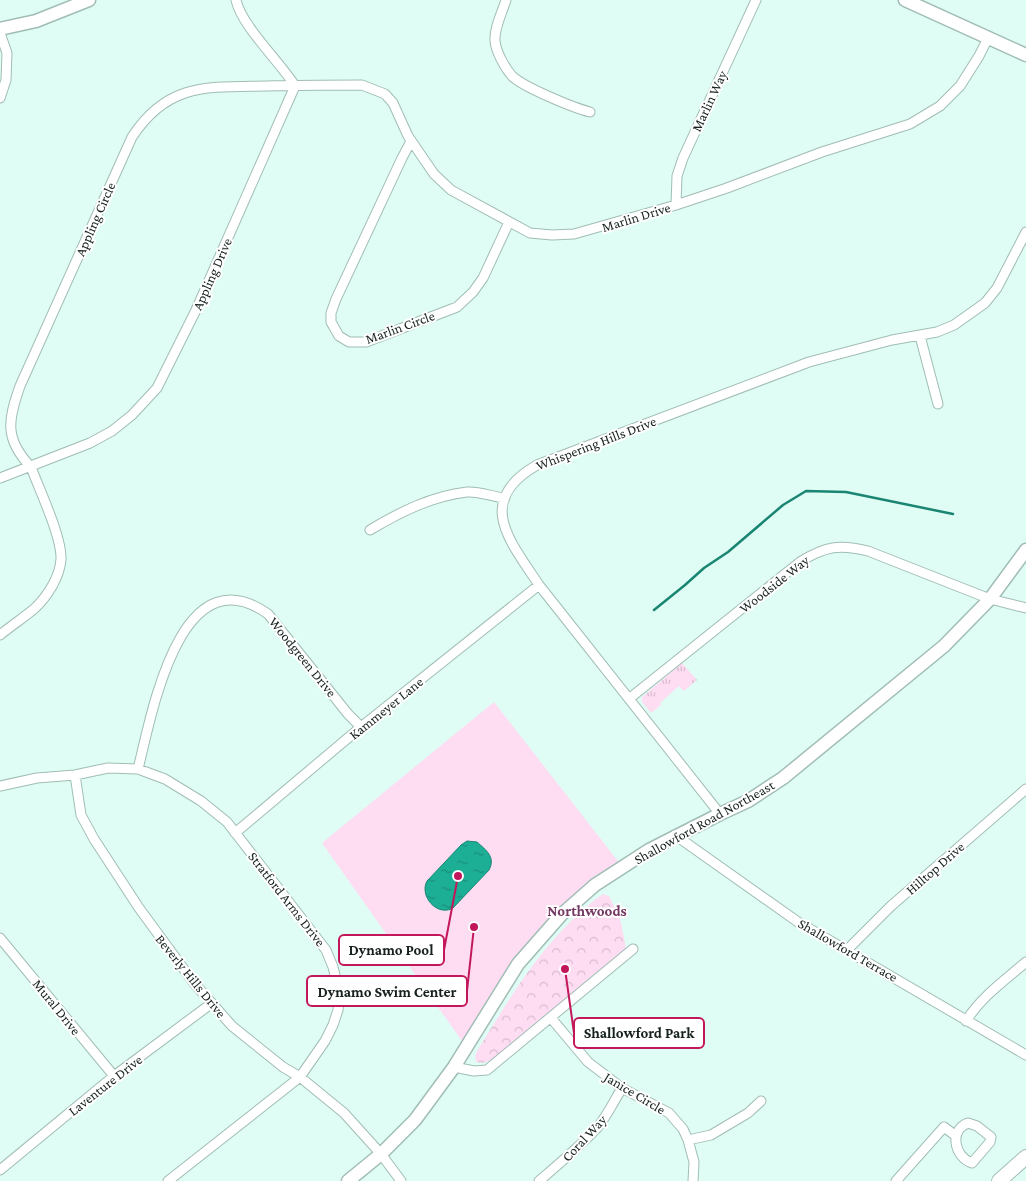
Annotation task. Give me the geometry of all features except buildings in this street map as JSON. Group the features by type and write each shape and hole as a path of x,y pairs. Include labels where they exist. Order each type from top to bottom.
{"main road":[{"path":"999,1181 1026,1157"}],"street":[{"path":"0,29 36,21 89,0"},
{"path":"236,0 248,24 295,86"},
{"path":"506,0 498,22 495,43 509,72 519,81 577,109 590,112"},
{"name":"Marlin Way","path":"676,205 677,176 683,158 756,0"},
{"path":"905,0 1026,54"},
{"path":"0,33 7,52 6,80 0,98"},
{"name":"Marlin Drive","path":"295,86 362,85 386,94 393,103 412,141 434,174 451,190 530,233 574,234 676,205 744,182 822,152 910,124 927,116 960,86 988,38"},
{"name":"Appling Circle","path":"0,635 35,608 49,590 57,575 61,558 59,543 31,467 13,442 10,427 12,409 20,386 132,137 143,120 156,108 191,91 217,86 295,86"},
{"name":"Appling Drive","path":"0,478 90,443 112,431 137,410 157,388 196,310 295,86"},
{"name":"Marlin Circle","path":"412,141 402,158 336,299 331,314 331,322 339,336 348,342 366,342 457,306 473,292 483,278 509,222"},
{"name":"Whispering Hills Drive","path":"720,814 539,585 506,533 502,519 502,507 505,498 522,473 537,465 809,362 892,340 937,332 954,325 985,303 997,288 1007,272 1026,232"},
{"path":"920,336 938,404"},
{"path":"370,530 398,514 446,497 468,492 484,493 505,498"},
{"name":"Woodside Way","path":"630,698 800,562 814,553 828,548 849,546 868,551 990,599 1026,608"},
{"name":"Shallowford Road Northeast","path":"348,1181 381,1154 415,1120 454,1067 518,964 561,915 595,885 649,850 748,801 782,778 944,646 990,599 1026,550"},
{"name":"Kammeyer Lane","path":"235,833 361,727 539,585"},
{"name":"Woodgreen Drive","path":"138,769 158,690 172,656 188,625 200,611 210,604 225,600 241,601 255,605 268,614 348,714 361,727"},
{"name":"Stratford Arms Drive","path":"0,786 37,778 75,776 108,768 138,769 165,779 202,801 227,822 326,950 340,996 333,1025 324,1041 300,1076 168,1181"},
{"name":"Beverly Hills Drive","path":"75,776 81,815 94,839 139,908 194,983 232,1026 283,1067 300,1076 344,1113 381,1154 401,1181"},
{"name":"Hilltop Drive","path":"847,950 891,906 1026,789"},
{"name":"Shallowford Terrace","path":"676,836 798,922 1026,1055"},
{"name":"Mural Drive","path":"0,938 114,1076"},
{"path":"454,1067 474,1071 487,1070 634,949"},
{"path":"966,1021 972,1011 983,1000 1026,962"},
{"name":"Laventure Drive","path":"0,1170 114,1076 212,1003"},
{"name":"Janice Circle","path":"551,1018 588,1062 622,1088 669,1113 683,1129 694,1162 693,1181"},
{"name":"Coral Way","path":"539,1181 565,1160 597,1127 622,1088"},
{"path":"688,1140 711,1135 748,1113 761,1101"},
{"path":"968,1123 977,1126 991,1137 990,1142 972,1163 966,1161 958,1151 955,1144 956,1136 963,1125 968,1123"},
{"path":"896,1181 944,1127 956,1136"}],"green space":[{"path":"682,663 697,680 684,691 679,686 651,713 642,702 642,697"},
{"path":"494,702 621,865 568,911 513,973 469,1051 322,843"},
{"path":"603,894 609,896 620,918 626,948 491,1060 483,1063 476,1062 475,1056 477,1051 510,999 545,950 573,919"}],"water":[{"path":"467,841 477,842 484,848 491,858 491,865 489,870 453,908 441,910 427,899 425,887 427,881"}],"waterway":[{"path":"654,610 704,568 728,552 783,505 806,491 846,492 953,514"}],"place":[{"name":"Dynamo Pool","path":"458,876"},
{"name":"Dynamo Swim Center","path":"474,927"},
{"name":"Shallowford Park","path":"565,969"}],"district":[{"name":"Northwoods","path":"587,911"}]}
